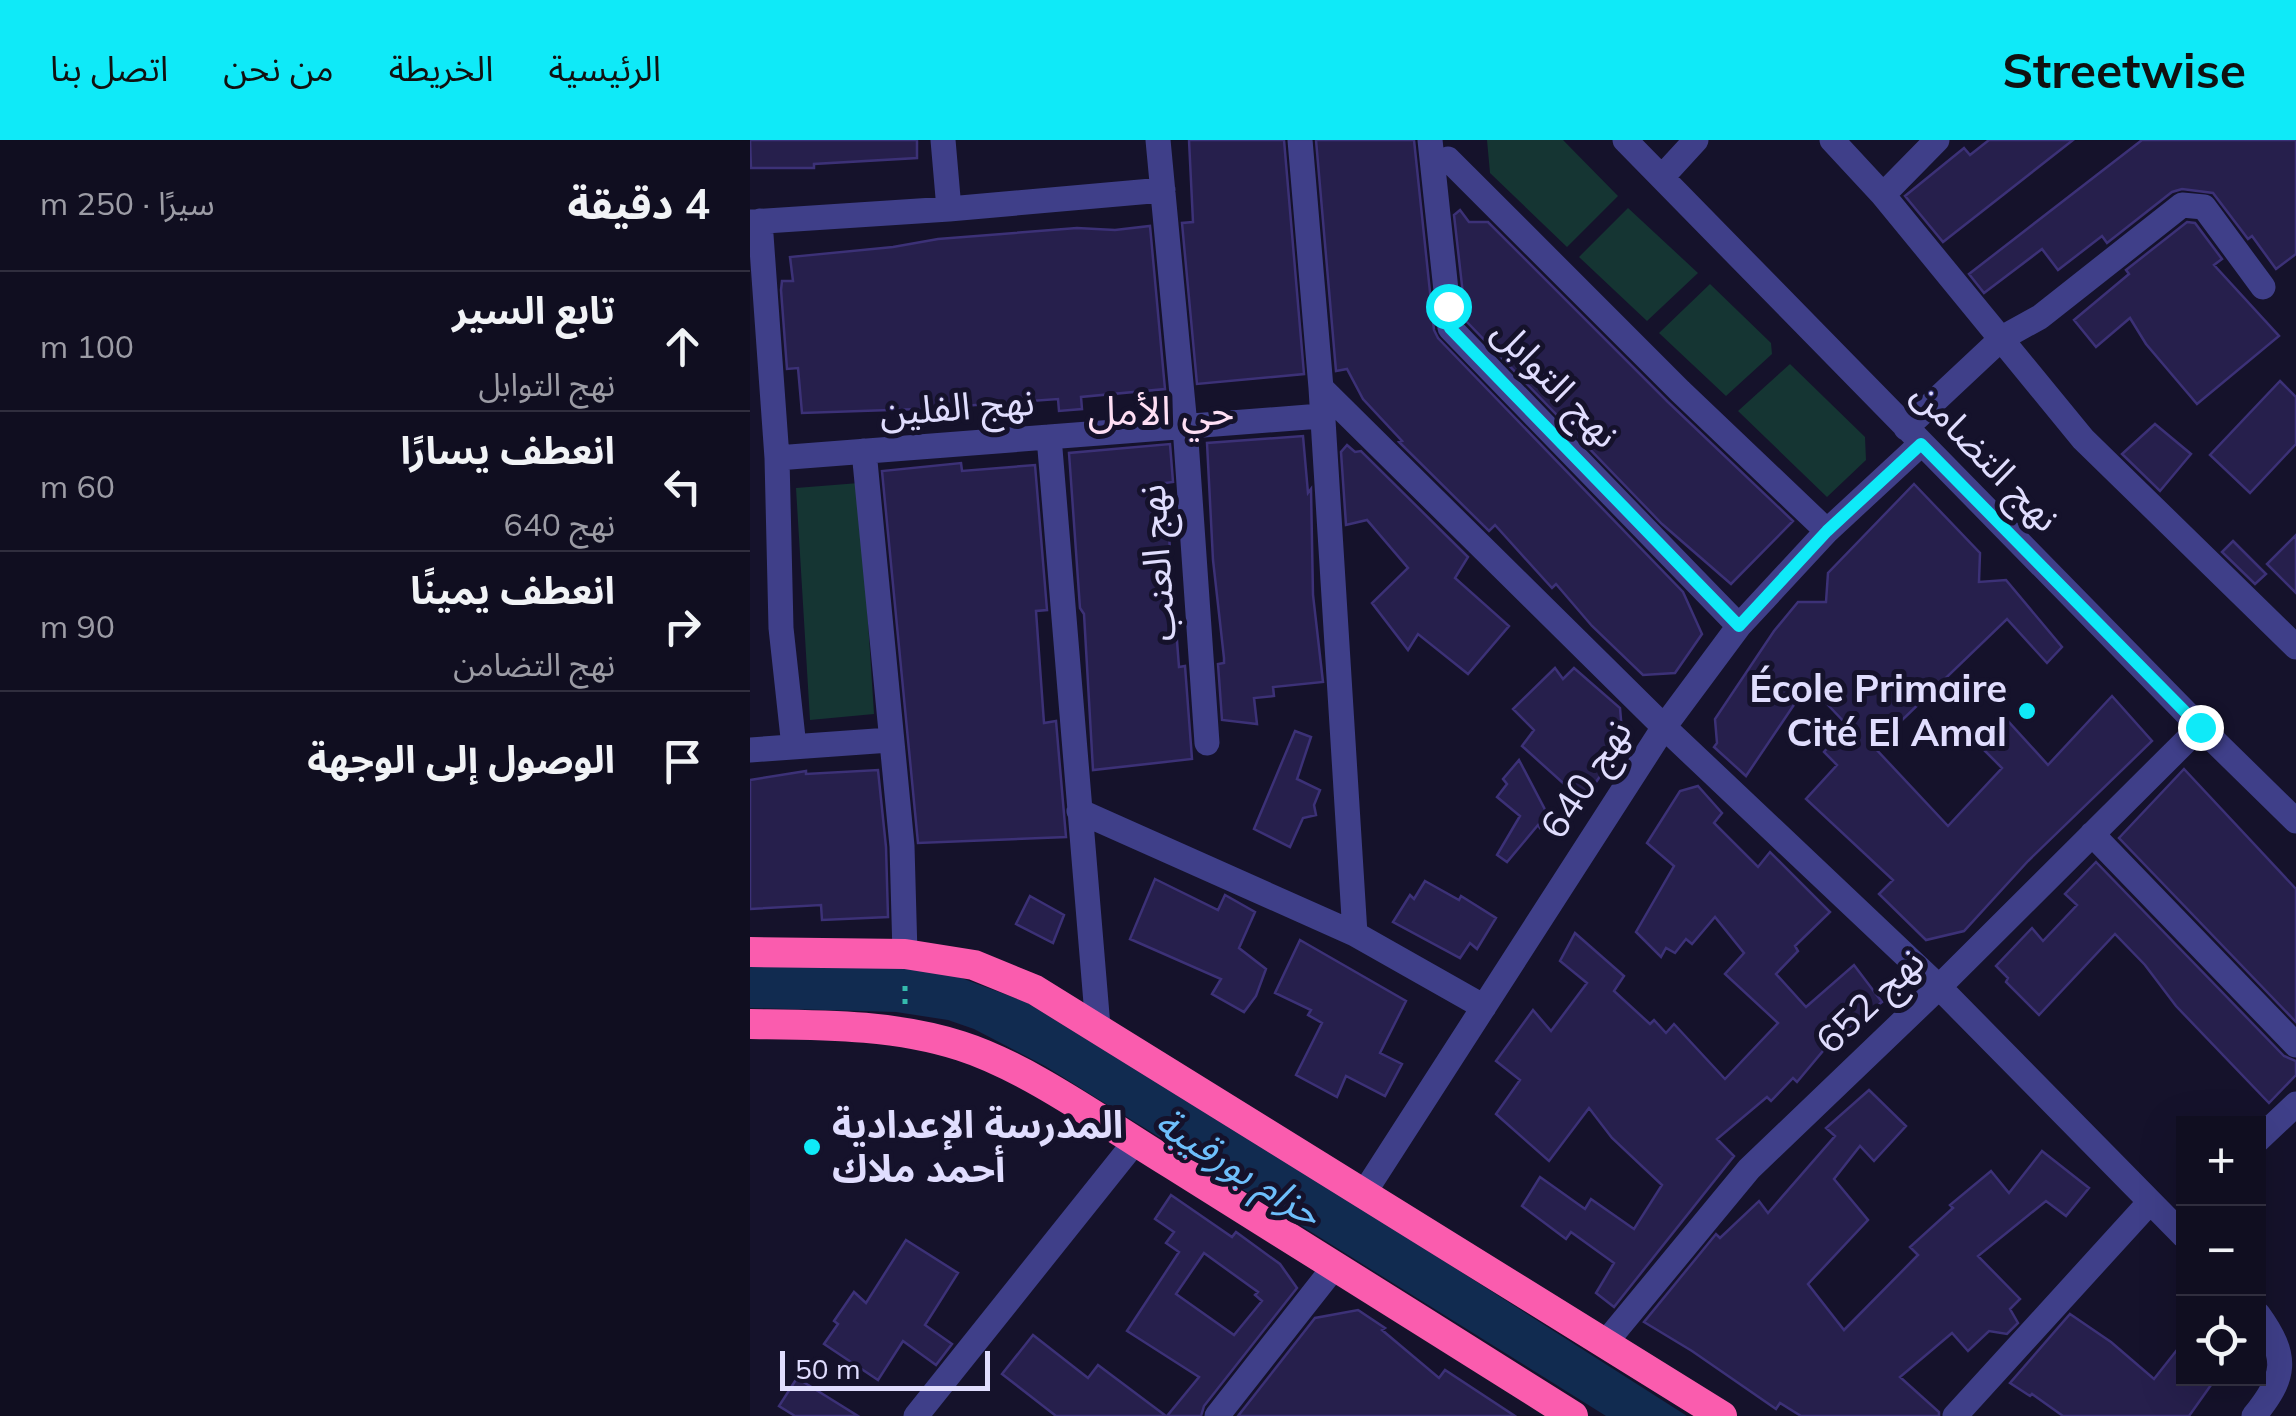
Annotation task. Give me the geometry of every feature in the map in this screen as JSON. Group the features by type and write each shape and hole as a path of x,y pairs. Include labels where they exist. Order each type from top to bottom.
{"highway":[{"path":"750,952 974,966 1035,990 1722,1416"},
{"path":"750,1024 829,1024 938,1038 992,1057 1573,1416"}],"street":[{"path":"943,140 948,209"},
{"name":"نهج العنب","path":"1158,140 1186,426 1206,743"},
{"path":"1300,140 1321,388 1355,934"},
{"name":"نهج التوابل","path":"1430,140 1448,159 1450,328 1739,626"},
{"name":"نهج التضامن","path":"1625,140 2296,821"},
{"path":"1662,176 1696,140"},
{"path":"1832,140 1883,194 2084,439 2296,647"},
{"path":"1883,194 1937,140"},
{"path":"1448,159 1680,392 1827,531"},
{"path":"794,747 781,628 777,458 755,221 1163,190"},
{"name":"نهج 640","path":"1364,1194 1664,727 1739,626 2002,338 2040,317 2182,206 2204,207 2263,286"},
{"path":"1321,388 1664,727 1939,987 2150,1202 2176,1221"},
{"name":"نهج الفلين","path":"777,458 1321,416"},
{"path":"1049,437 1098,1027"},
{"path":"864,451 902,846 905,960"},
{"name":"نهج 652","path":"1606,1342 1749,1169 1939,987 2200,727"},
{"path":"750,750 890,740"},
{"path":"1079,811 1355,934 1484,1007"},
{"path":"2092,834 2296,1045"},
{"path":"2266,1132 2296,1104"},
{"path":"916,1416 1135,1142"},
{"path":"1955,1416 2150,1202"},
{"path":"1218,1416 1335,1266"},
{"path":"2254,1416 2278,1386 2278,1348 2266,1328"}],"path":[{"path":"905,960 905,1016"}],"green space":[{"path":"1487,140 1563,140 1618,196 1567,247 1490,173"},
{"path":"1628,208 1698,273 1647,321 1579,257"},
{"path":"1710,284 1771,343 1772,354 1726,396 1659,333"},
{"path":"1790,364 1865,437 1866,460 1827,497 1738,411"},
{"path":"859,483 874,714 810,720 796,488"}],"water":[{"name":"حزام بورقيبة","path":"750,966 915,968 956,976 1026,1002 1353,1203 1687,1416 1606,1416 1045,1066 974,1029 948,1020 896,1012 750,1008"}],"building":[{"path":"750,140 917,140 917,158 814,164 814,168 751,168"},
{"path":"1189,140 1284,140 1304,374 1197,384 1182,223 1193,222"},
{"path":"1316,140 1414,140 1434,330 1683,592 1702,634 1675,673 1643,675 1592,626 1556,584 1552,588 1495,525 1489,531 1399,442 1402,441 1363,399 1347,369 1336,371"},
{"path":"1989,140 2073,140 1943,242 1905,196 1964,148 1970,155"},
{"path":"2142,140 2296,140 2296,254 2276,269 2213,193 2182,189 2172,192 2107,243 2102,236 2058,270 2042,249 1984,293 1969,274"},
{"path":"1460,210 1469,222 1488,222 1793,521 1731,584 1662,524 1466,321 1454,215"},
{"path":"2187,222 2195,223 2222,259 2214,265 2279,336 2197,404 2146,344 2130,318 2096,347 2074,320 2129,274 2126,270"},
{"path":"1150,226 1165,389 1081,397 1082,409 1059,411 1058,399 802,413 798,368 787,369 781,290 782,281 793,281 790,257 938,239"},
{"path":"2280,381 2296,397 2296,444 2250,493 2210,455"},
{"path":"2155,424 2191,454 2160,491 2122,454"},
{"path":"1303,436 1308,493 1311,489 1313,595 1323,682 1273,687 1274,696 1254,698 1257,724 1222,720 1218,664 1224,663 1224,658 1213,560 1207,443"},
{"path":"1170,444 1173,482 1165,483 1179,667 1185,666 1192,759 1093,770 1069,453"},
{"path":"1347,445 1355,452 1361,451 1468,557 1455,578 1509,626 1468,674 1418,634 1408,650 1372,603 1408,568 1367,520 1346,525 1341,452"},
{"path":"961,463 962,471 1035,465 1047,610 1036,611 1044,723 1056,721 1066,837 918,843 882,471"},
{"path":"1914,484 1980,553 1979,582 2006,580 2062,647 2047,663 2007,619 1874,747 1948,826 2002,768 1979,745 2007,720 2048,765 2112,696 2152,741 2028,861 1964,931 1926,940 1879,894 1893,880 1806,799 1837,765 1824,752 1847,725 1808,684 1746,776 1714,747 1715,719 1774,631 1798,602 1826,602 1828,573"},
{"path":"2296,535 2296,593 2267,564"},
{"path":"2233,541 2266,574 2255,584 2222,552"},
{"path":"1555,668 1563,679 1574,668 1620,708 1623,743 1583,801 1522,746 1534,730 1513,709"},
{"path":"1295,731 1311,737 1297,779 1320,790 1314,805 1316,815 1303,818 1290,847 1254,829"},
{"path":"1519,760 1551,821 1540,828 1538,825 1507,862 1497,855 1520,816 1497,797 1507,784 1503,779"},
{"path":"2184,769 2296,889 2296,1022 2119,838"},
{"path":"878,770 888,917 822,920 821,905 750,909 750,780 806,771"},
{"path":"1698,786 1722,813 1714,823 1758,867 1770,852 1830,912 1795,946 1798,951 1776,974 1806,1007 1854,965 1882,1002 1828,1045 1797,1082 1793,1078 1771,1101 1767,1097 1717,1139 1734,1156 1614,1307 1596,1293 1614,1263 1571,1232 1566,1239 1522,1206 1540,1177 1585,1209 1591,1199 1634,1229 1662,1185 1612,1138 1589,1108 1549,1161 1496,1114 1520,1080 1496,1061 1533,1010 1551,1031 1587,983 1560,961 1575,933 1624,976 1614,991 1650,1024 1654,1020 1666,1033 1674,1024 1725,1079 1778,1023 1725,974 1744,953 1715,917 1692,944 1686,939 1675,953 1666,948 1661,957 1636,932 1674,866 1647,843 1680,791"},
{"path":"2096,862 2284,1056 2296,1061 2296,1075 2269,1103 2176,1006 2115,934 2039,1015 2006,982 2008,978 1996,966 2032,928 2043,941 2077,905 2065,894"},
{"path":"1155,879 1218,910 1225,895 1255,912 1239,948 1266,969 1256,996 1244,1012 1212,994 1221,979 1130,939"},
{"path":"1425,881 1459,900 1461,896 1496,918 1477,949 1470,943 1460,958 1393,922 1410,895 1414,899"},
{"path":"1030,896 1064,915 1053,943 1016,924"},
{"path":"1300,940 1406,1001 1380,1053 1402,1064 1385,1096 1346,1076 1337,1097 1296,1075 1322,1023 1308,1015 1311,1010 1275,993"},
{"path":"1869,1090 1906,1126 1874,1161 1860,1146 1834,1179 1868,1220 1808,1284 1844,1330 1918,1255 1910,1247 1953,1208 1950,1205 1991,1171 2009,1193 2042,1151 2089,1188 2066,1216 2046,1201 1978,1256 2020,1299 2010,1309 2018,1323 2007,1334 1989,1331 1968,1351 1952,1333 1900,1377 1939,1416 1801,1416 1780,1403 1776,1409 1644,1322 1716,1234 1720,1238 1759,1201 1768,1213 1835,1136 1826,1128"},
{"path":"1171,1195 1232,1237 1236,1232 1280,1264 1297,1288 1204,1406 1201,1416 1167,1416 1199,1377 1127,1331 1179,1252 1166,1243 1174,1232 1155,1219","holes":["1204,1253 1258,1292 1255,1295 1262,1301 1234,1335 1176,1294"]},
{"path":"906,1240 958,1273 925,1325 952,1344 936,1365 903,1341 878,1380 824,1344 854,1292 866,1303"},
{"path":"1358,1310 1385,1328 1382,1330 1439,1378 1445,1370 1515,1416 1238,1416 1315,1318"},
{"path":"2070,1314 2154,1379 2176,1351 2176,1386 2210,1386 2189,1416 2063,1416 2010,1383"},
{"path":"1033,1335 1088,1378 1098,1365 1166,1416 1056,1416 1002,1374"},
{"path":"797,1378 858,1416 795,1416 779,1406"}],"place":[{"name":"École Primaire Cité El Amal","path":"2027,711"},
{"name":"المدرسة الإعدادية أحمد ملاك","path":"812,1147"}],"district":[{"name":"حي الأمل","path":"1161,411"}],"route":[{"path":"1448,306 1450,328 1739,626 1827,531 1921,444 2200,727"}]}
